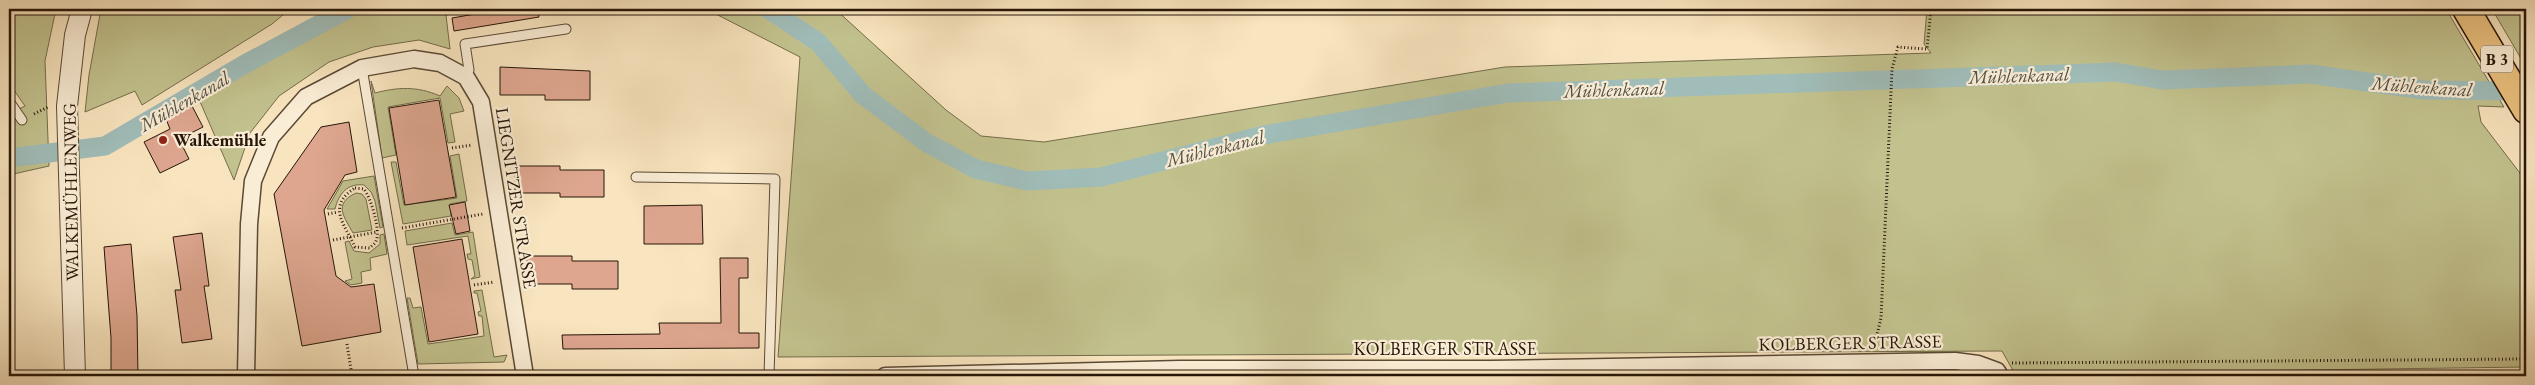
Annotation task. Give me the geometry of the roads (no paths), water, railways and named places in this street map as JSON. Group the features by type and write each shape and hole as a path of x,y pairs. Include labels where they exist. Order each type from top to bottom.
{"main road":[{"name":"B 3","path":"2466,9 2526,110"}],"street":[{"name":"WALKEMÜHLENWEG","path":"75,376 67,113 75,35 82,9"},
{"path":"246,376 249,224 253,181 272,137 306,97 362,68 414,59 440,63 466,77"},
{"name":"LIEGNITZER STRASSE","path":"466,77 481,102 525,376"},
{"name":"KOLBERGER STRASSE","path":"885,376 1180,370 1460,373 1955,361 1978,364 1998,373"}],"lane":[{"path":"466,77 469,70 465,44 566,29"},
{"path":"362,68 414,376"},
{"path":"9,101 22,120"},
{"path":"636,177 775,179 769,376"}],"waterway":[{"name":"Mühlenkanal","path":"9,158 105,146 245,64 348,9"},
{"name":"Mühlenkanal","path":"768,9 818,42 863,95 927,143 976,169 1027,181 1101,177 1264,135 1508,93 2116,72 2162,80 2310,74 2424,90 2525,91"}],"place":[{"name":"Walkemühle","path":"163,140"}]}
